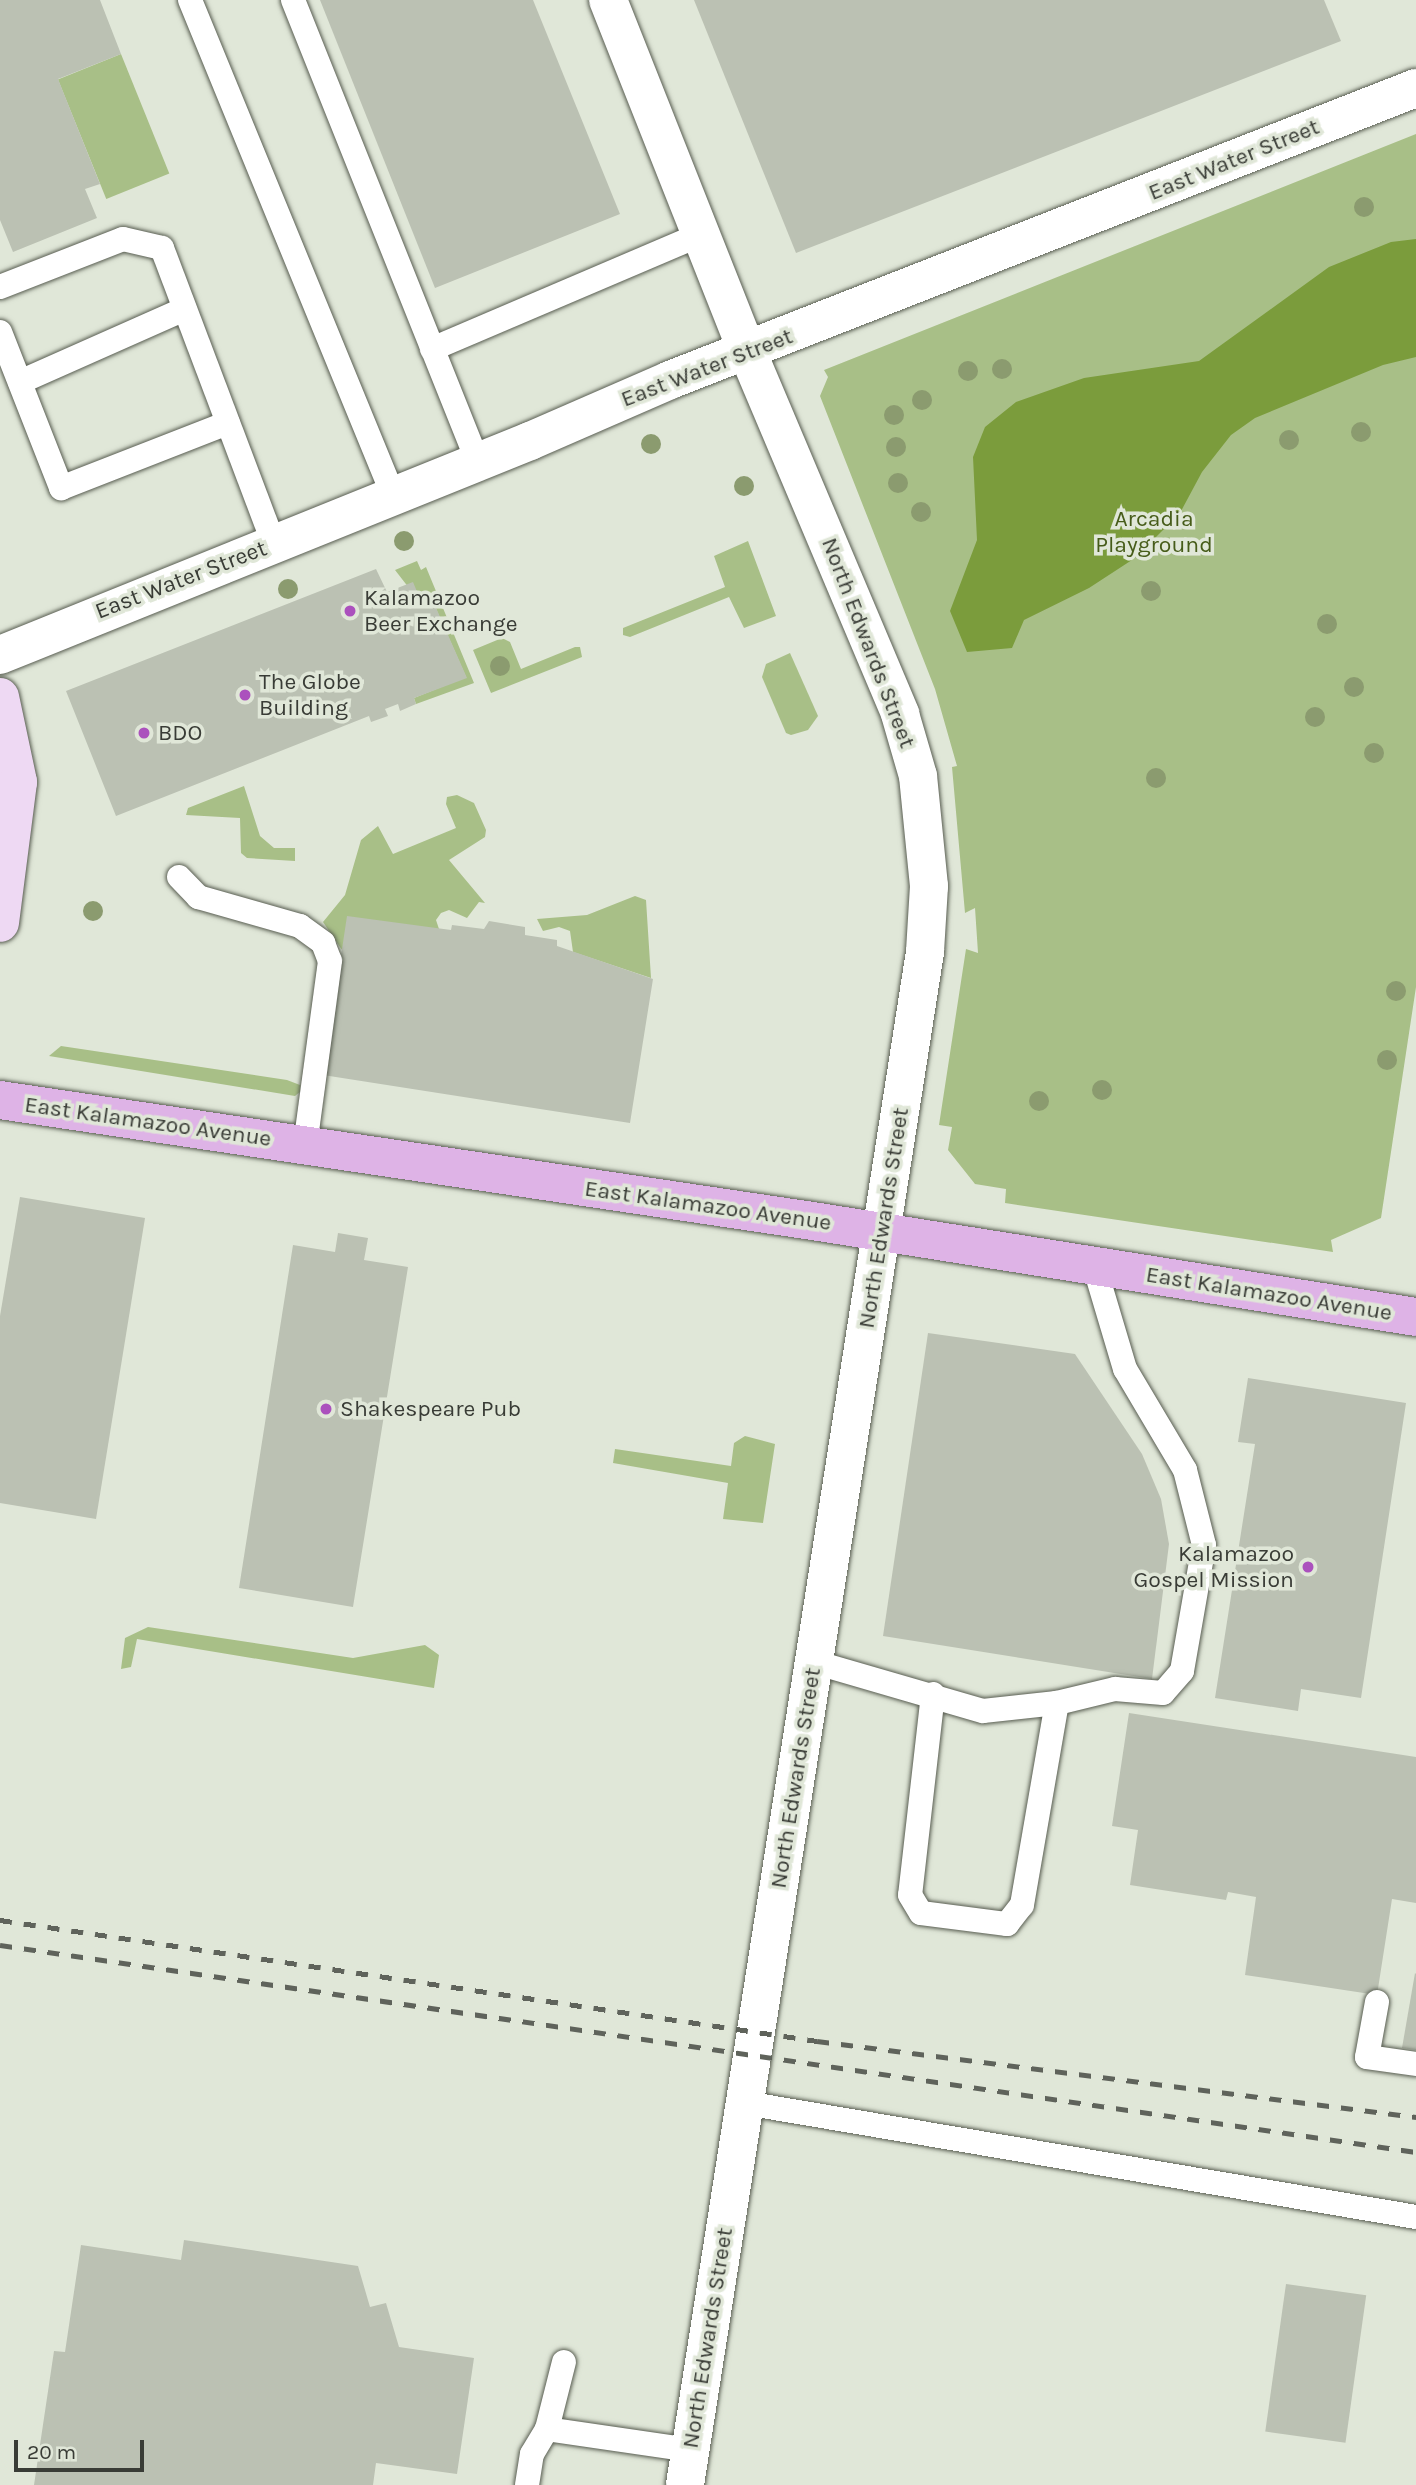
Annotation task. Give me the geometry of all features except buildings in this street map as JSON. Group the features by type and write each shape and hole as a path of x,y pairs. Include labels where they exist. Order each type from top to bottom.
{"main road":[{"path":"0,696 18,782 0,923"},
{"name":"East Kalamazoo Avenue","path":"0,1100 882,1232 1416,1317"}],"street":[{"name":"North Edwards Street","path":"608,0 747,351 900,715 918,776 927,834 925,952 688,2468"},
{"name":"East Water Street","path":"0,655 747,351 1416,88"}],"lane":[{"path":"190,0 393,495"},
{"path":"293,0 478,462"},
{"path":"432,349 702,234"},
{"path":"0,287 123,239 162,248 274,545"},
{"path":"20,382 185,309"},
{"path":"0,332 61,488 228,423"},
{"path":"179,877 198,897 300,926 323,943 330,961 305,1145"},
{"path":"814,1662 933,1694 983,1711 1056,1703 1115,1689 1163,1693 1182,1671 1203,1545 1185,1470 1125,1369 1094,1265"},
{"path":"933,1694 910,1895 921,1913 1007,1924 1022,1905 1056,1703"},
{"path":"1377,2001 1367,2057 1416,2064"},
{"path":"745,2103 1416,2217"},
{"path":"527,2485 532,2454 548,2429 564,2362"},
{"path":"548,2429 688,2468"}],"green space":[{"path":"121,54 169,174 106,199 58,79"},
{"name":"Arcadia Playground","path":"1416,134 1416,987 1381,1218 1331,1240 1333,1252 1005,1203 1006,1189 975,1184 948,1150 952,1127 939,1125 966,949 978,953 975,908 965,913 952,767 957,766 935,689 820,396 828,377 824,370"},
{"path":"748,541 776,616 744,628 729,597 630,637 623,635 623,628 725,587 714,556"},
{"path":"417,561 421,570 426,567 474,683 416,704 414,698 466,677 433,602 423,606 395,570"},
{"path":"502,638 510,642 521,669 575,647 580,647 582,657 491,693 473,650"},
{"path":"790,653 818,716 808,730 791,735 786,733 762,677 766,664"},
{"path":"244,786 260,836 274,848 295,848 295,861 247,858 241,853 240,818 186,815 188,808"},
{"path":"457,795 474,803 486,830 485,837 449,860 485,903 479,902 467,918 449,910 441,913 436,920 439,929 342,950 323,922 345,895 361,840 378,826 393,854 456,828 446,804 447,797"},
{"path":"635,896 646,900 651,978 573,952 570,931 559,927 543,931 537,919 587,915"},
{"path":"61,1046 287,1080 300,1085 301,1091 295,1096 49,1056"},
{"path":"745,1436 775,1444 763,1523 723,1519 728,1483 613,1463 615,1449 731,1466 734,1443"},
{"path":"148,1627 353,1658 425,1645 439,1655 434,1688 137,1639 131,1667 121,1669 125,1638"}],"shaded area":[{"path":"1416,239 1416,357 1383,365 1255,418 1231,435 1202,472 1180,513 1135,558 1089,588 1024,620 1012,648 967,652 950,611 977,540 973,457 985,427 1016,402 1084,378 1199,361 1329,267 1391,242"}],"railway":[{"path":"0,1920 817,2041 1416,2117"},
{"path":"0,1945 1416,2152"}],"place":[{"name":"Kalamazoo Beer Exchange","path":"350,611"},
{"name":"The Globe Building","path":"245,695"},
{"name":"BDO","path":"144,733"},
{"name":"Shakespeare Pub","path":"326,1409"},
{"name":"Kalamazoo Gospel Mission","path":"1308,1567"}]}
